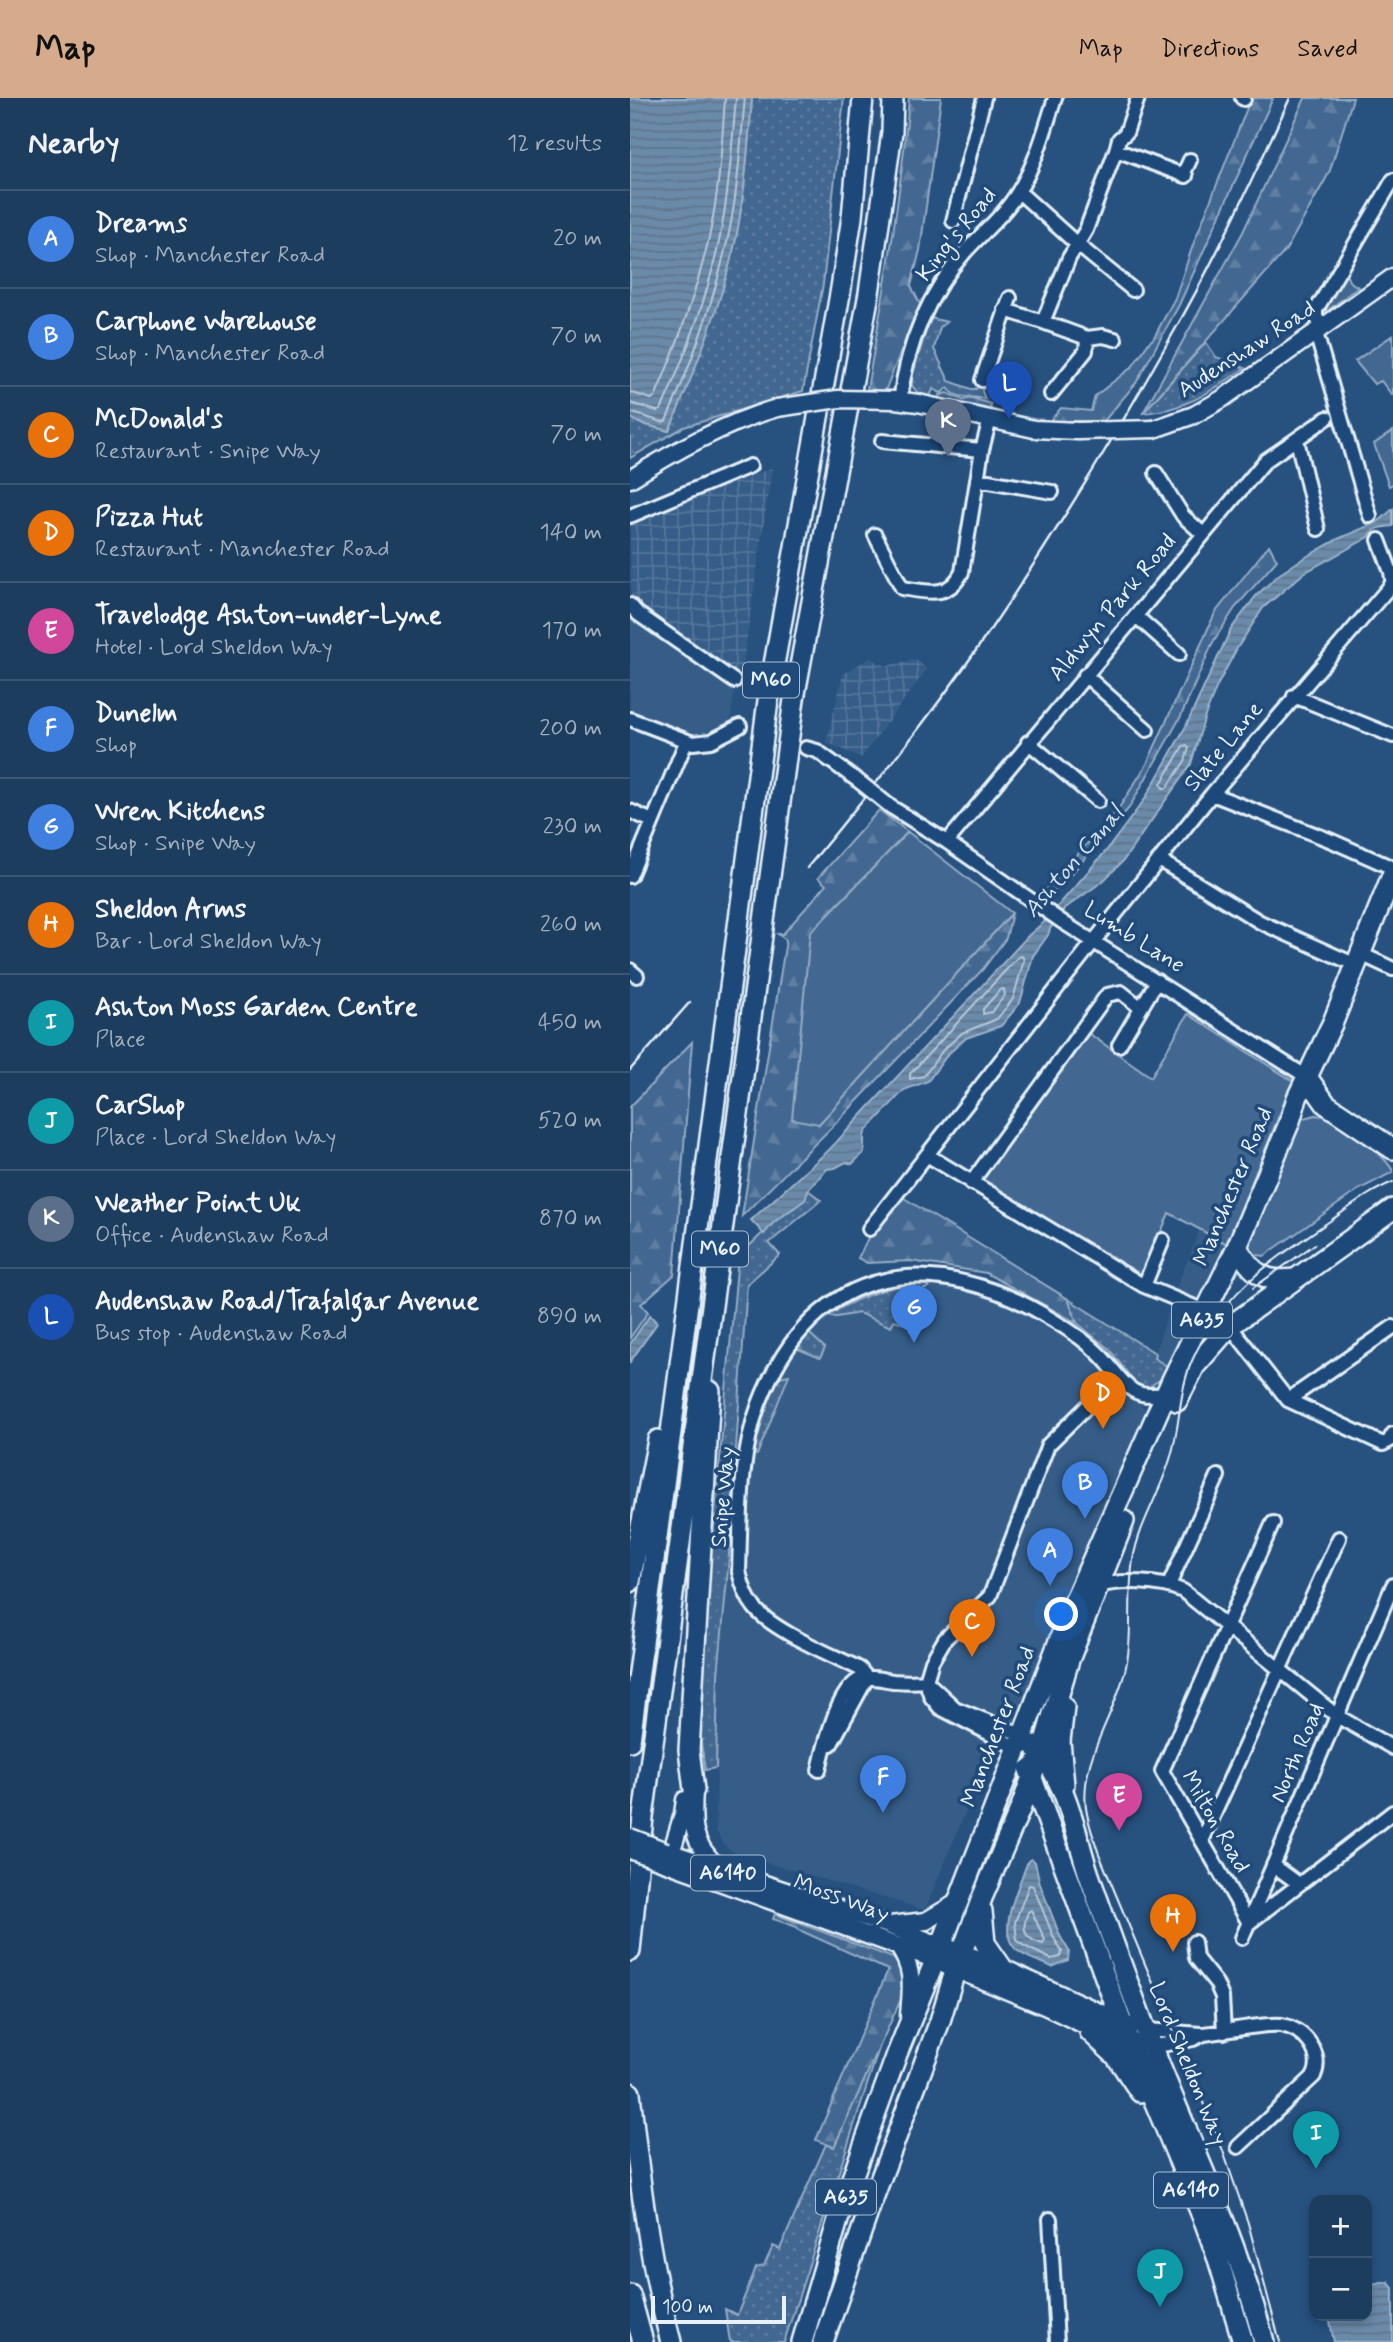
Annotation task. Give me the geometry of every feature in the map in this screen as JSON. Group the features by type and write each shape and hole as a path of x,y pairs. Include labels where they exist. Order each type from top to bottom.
{"highway":[{"name":"M60","path":"630,1741 769,693 841,289 853,204 863,98"},
{"name":"M60","path":"630,1951 646,1790 794,699 856,369 892,132 893,98"},
{"name":"Manchester Road","path":"802,2342 844,2203 909,2022 1027,1744 1076,1597 1166,1393 1237,1247 1393,871"},
{"name":"Lumb Lane","path":"1307,1077 1326,1104 1393,1149"},
{"path":"1290,1121 1298,1114 1326,1104"},
{"name":"A635","path":"1230,1326 1393,1209"},
{"path":"1237,1247 1249,1265 1261,1276 1295,1279"},
{"name":"M60","path":"630,1583 677,1321 694,1264"},
{"name":"M60","path":"690,1790 689,1750 713,1306"},
{"path":"1207,1312 1230,1326"},
{"name":"Manchester Road","path":"827,2340 871,2204 940,2021 959,1961 1032,1775 1027,1744 1038,1729 1069,1660 1111,1551 1186,1381 1230,1326"},
{"path":"1063,1706 1060,1741 1065,1793"},
{"name":"Lord Sheldon Way","path":"1027,1744 1065,1793 1169,2140 1219,2262 1243,2342"},
{"name":"Lord Sheldon Way","path":"1032,1775 1108,1984 1187,2129 1240,2265 1264,2342"},
{"path":"982,1898 985,1942 1004,1970"},
{"name":"Moss Way","path":"938,1953 959,1961"},
{"name":"Lord Sheldon Way","path":"959,1961 1138,2038"},
{"name":"Lord Sheldon Way","path":"959,1961 1004,1970 1079,2013"},
{"path":"1108,1984 1099,1999 1079,2013 1130,2074 1169,2140"},
{"path":"630,2094 641,2201 671,2342"},
{"path":"630,2295 643,2342"}],"main road":[{"name":"Audenshaw Road","path":"630,479 710,435 753,415 777,408 838,400 897,401 1034,429 1154,429 1194,415 1222,399 1393,277"},
{"path":"1063,1706 1069,1660"},
{"path":"667,1857 690,1790"},
{"path":"690,1790 696,1840 706,1856 723,1871"},
{"name":"Moss Way","path":"630,1837 667,1857 898,1945 938,1953"},
{"name":"Moss Way","path":"630,1850 723,1871 888,1925 938,1953"},
{"path":"888,1925 926,1921 958,1902"},
{"path":"898,1945 912,1974 909,2022"}],"street":[{"path":"953,221 984,98"},
{"name":"King's Road","path":"897,401 910,345 921,318 945,276 1019,192 1040,145 1055,98"},
{"path":"1044,322 1069,258 1086,230 1119,139 1126,133 1138,98"},
{"path":"1114,155 1185,175 1190,160"},
{"path":"1370,516 1319,330 1316,310 1393,180"},
{"path":"1019,192 1133,290"},
{"path":"982,380 1008,304 1044,322 1087,338 1103,336 1115,339"},
{"path":"1051,394 1086,351 1087,338"},
{"name":"Aldwyn Park Road","path":"947,842 1265,461 1327,418"},
{"path":"875,535 902,588 946,592 957,584 962,572 982,450 990,419"},
{"path":"1297,440 1318,529"},
{"path":"882,441 982,450"},
{"path":"630,516 750,466"},
{"path":"1156,473 1183,516 1203,534"},
{"path":"977,479 1052,492"},
{"path":"1379,540 1392,578"},
{"name":"Slate Lane","path":"869,1229 1212,794 1392,578"},
{"path":"630,605 638,614 734,681"},
{"path":"1136,616 1179,654"},
{"path":"1085,675 1147,730"},
{"path":"1294,696 1393,736"},
{"path":"630,719 686,742 711,741 740,726"},
{"path":"630,876 686,742"},
{"path":"1028,742 1098,801"},
{"name":"Lumb Lane","path":"806,748 817,751 891,807 947,842 1038,906 1307,1077"},
{"path":"1212,794 1332,841 1393,871"},
{"path":"630,811 652,821"},
{"path":"1159,860 1260,922 1358,959 1393,969"},
{"path":"1119,1045 1157,981"},
{"path":"971,1183 1107,995 1121,992 1142,1007"},
{"path":"927,1155 1144,1286 1207,1312"},
{"path":"1144,1286 1163,1240"},
{"name":"Snipe Way","path":"926,1681 902,1682 867,1678 860,1669 774,1624 758,1612 743,1587 739,1572 742,1488 747,1446 758,1405 770,1379 799,1335 820,1312 860,1286 897,1277 937,1276 990,1291 1043,1314 1095,1350 1117,1377 1136,1392 1150,1396 1166,1393"},
{"path":"1230,1326 1288,1399 1383,1444 1391,1437"},
{"path":"1288,1399 1393,1327"},
{"path":"1027,1744 955,1708 926,1681 932,1661 945,1639 990,1596 1048,1445 1117,1377"},
{"path":"1170,1585 1218,1476"},
{"path":"1228,1626 1273,1523"},
{"path":"1202,1841 1339,1538"},
{"path":"1111,1551 1112,1572 1121,1582"},
{"path":"1096,1587 1121,1582 1170,1585 1183,1591 1337,1716 1393,1748"},
{"name":"North Road","path":"1242,1938 1393,1585"},
{"name":"Milton Road","path":"1228,1626 1162,1771 1249,1923"},
{"path":"867,1678 842,1721 819,1770 825,1739 834,1716 851,1687 858,1680 867,1678"},
{"path":"1249,1923 1393,1812"},
{"path":"1273,1865 1299,1884"},
{"path":"1194,1942 1196,1958 1216,1983 1222,1997 1224,2032"},
{"path":"1138,2038 1193,2039 1204,2034 1279,2025 1290,2028 1307,2039 1314,2048 1318,2067 1314,2077 1238,2147"},
{"path":"1050,2219 1057,2342"}],"shaded area":[{"path":"772,468 741,677 631,600 630,521"},
{"path":"630,615 721,678 734,692 730,726 697,736 630,710"},
{"path":"870,658 886,666 915,659 927,669 861,758 826,742 843,674"},
{"path":"1200,1229 1227,1244 1170,1368 1153,1358"},
{"path":"938,1283 979,1293 1045,1322 1094,1356 1121,1393 1139,1403 1149,1413 1150,1421 1013,1728 990,1753 925,1910 737,1854 726,1847 716,1831 718,1675 722,1623 744,1479 768,1400 781,1373 809,1333 826,1316 841,1307 883,1288"}],"green space":[{"path":"752,98 844,98 823,284 803,391 684,427 630,458 630,417 639,423 669,431 714,314 735,242 746,170"},
{"path":"909,98 941,98 920,250 911,286 920,304 885,391 867,389 897,208"},
{"path":"1251,98 1273,98 1179,305 1136,383 1104,421 1050,421 1061,408 1091,411 1095,396 1132,367 1153,339 1175,298"},
{"path":"1305,98 1353,98 1329,173 1286,250 1143,413 1243,232"},
{"path":"1344,276 1358,287 1327,311 1325,308"},
{"path":"930,318 947,322 940,327 934,349 949,381 971,389 976,389 979,382 984,384 982,391 985,399 956,395 948,388 941,393 933,389 930,397 917,392 912,386 912,377"},
{"path":"1393,335 1392,395 1381,381 1374,384 1355,361"},
{"path":"1206,342 1216,357 1245,368 1185,404 1143,413"},
{"path":"947,393 963,400 972,398 991,404 990,413 938,400 940,395"},
{"path":"1393,431 1393,484 1389,486 1374,444"},
{"path":"1269,545 1277,560 1235,608 1213,642 1181,716 1129,808 1059,888 1040,897 1119,808 1147,764 1215,613"},
{"path":"879,810 908,832 810,933 819,1124 1012,913 1006,938 983,969 839,1120 742,1216 786,940 778,934 783,934 826,885 818,878"},
{"path":"908,832 1012,913 819,1124 792,1119 810,933"},
{"path":"1188,1014 1293,1081 1227,1244 1169,1213 1142,1278 979,1182 1088,1033 1151,1077"},
{"path":"692,1042 674,1275 641,1304 648,1312 630,1338 630,1107"},
{"path":"1315,1115 1333,1119 1353,1132 1383,1158 1393,1172 1358,1190 1264,1256 1253,1254 1246,1244 1294,1127 1301,1119"},
{"path":"808,1190 821,1200 769,1243 780,1255 747,1284 728,1569 718,1675 716,1768 705,1770 699,1730 704,1635 738,1257 774,1222 805,1200"},
{"path":"899,1195 1068,1299 1077,1323 986,1273 911,1261 867,1263 858,1258 870,1234"},
{"path":"912,1283 938,1283 924,1289 913,1304 905,1324 894,1320 891,1327 859,1313 828,1316 868,1295"},
{"path":"1068,1299 1155,1353 1154,1358 1170,1368 1166,1376 1147,1388 1135,1383 1110,1350 1077,1323"},
{"path":"809,1333 825,1348 820,1358 796,1348"},
{"path":"789,1375 757,1455 752,1453 768,1400 779,1377"},
{"path":"775,1914 893,1958 901,1971 902,1997 834,2147 816,2140 888,1970 797,1927 773,1919"},
{"path":"881,2042 784,2342 730,2342 725,2309 737,2315 756,2268 764,2266 773,2246 780,2249 826,2144 834,2147"}],"water":[{"path":"630,98 752,98 744,189 735,243 706,338 669,431 639,423 630,417"},
{"path":"1393,509 1393,526 1376,529 1369,537 1304,573 1263,608 1217,686 1191,764 1123,861 1103,881 1064,909 1033,956 1020,1003 1001,1026 966,1038 948,1054 928,1081 904,1090 866,1131 864,1152 852,1164 846,1162 827,1169 808,1190 805,1200 774,1222 764,1234 751,1220 830,1149 1044,922 1106,851 1145,799 1186,726 1231,629 1256,596 1277,576 1299,561 1338,539 1378,522"},
{"path":"650,1315 657,1323 630,1362 630,1344"},
{"path":"1031,1859 1035,1862 1040,1884 1060,1936 1069,1951 1068,1960 1052,1967 1021,1953 1009,1938 1012,1904"},
{"path":"1388,2282 1393,2288 1393,2342 1334,2342 1330,2321 1372,2321 1372,2284"}],"tram line":[{"path":"1280,2342 1248,2223 1222,2148 1099,1854 1087,1814 1086,1790 1093,1755 1120,1688 1128,1657 1131,1574 1136,1546 1167,1469 1187,1374 1203,1338 1232,1298 1268,1265 1360,1200 1393,1182"},
{"path":"1253,1288 1315,1244"}],"railway":[{"path":"807,868 945,693 1060,523 1128,411 1204,277 1290,98"},
{"path":"630,1070 690,1002"}],"place":[{"name":"Audenshaw Road/Trafalgar Avenue","path":"1009,419"},
{"name":"Weather Point Uk","path":"948,457"},
{"name":"Wren Kitchens","path":"914,1343"},
{"name":"Pizza Hut","path":"1103,1429"},
{"name":"Carphone Warehouse","path":"1085,1519"},
{"name":"Dreams","path":"1050,1586"},
{"name":"McDonald's","path":"972,1657"},
{"name":"Dunelm","path":"883,1813"},
{"name":"Travelodge Ashton-under-Lyne","path":"1119,1831"},
{"name":"Sheldon Arms","path":"1173,1952"},
{"name":"Ashton Moss Garden Centre","path":"1316,2169"},
{"name":"CarShop","path":"1160,2307"}],"water label":[{"name":"Ashton Canal","path":"1074,862"}]}
